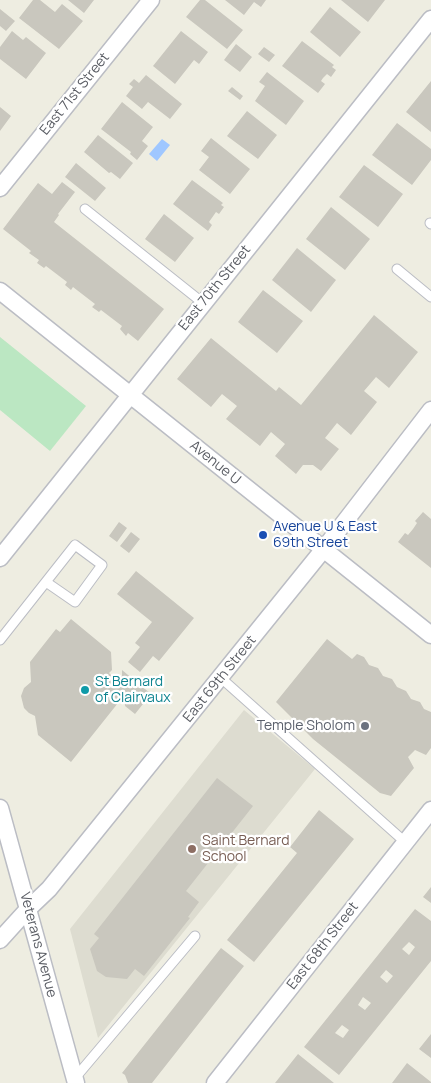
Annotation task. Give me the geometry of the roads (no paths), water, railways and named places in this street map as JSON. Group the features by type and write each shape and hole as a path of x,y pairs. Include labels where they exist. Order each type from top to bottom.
{"street":[{"name":"East 71st Street","path":"0,188 151,0"},
{"name":"East 70th Street","path":"0,558 431,19"},
{"name":"Avenue U","path":"0,291 323,550 431,634"},
{"name":"East 69th Street","path":"0,940 49,889 221,678 431,410"},
{"name":"Veterans Avenue","path":"0,808 76,1081"},
{"name":"East 68th Street","path":"215,1083 431,810"}],"lane":[{"path":"85,209 203,303"},
{"path":"396,269 431,297"},
{"path":"0,640 75,545 102,565 74,602 46,582"},
{"path":"221,678 405,842"},
{"path":"76,1081 195,936"}],"water":[{"path":"162,139 170,145 157,161 149,154"}],"place":[{"name":"Avenue U & East 69th Street","path":"263,535"},
{"name":"St Bernard of Clairvaux","path":"85,690"},
{"name":"Temple Sholom","path":"365,726"},
{"name":"Saint Bernard School","path":"192,849"}]}
